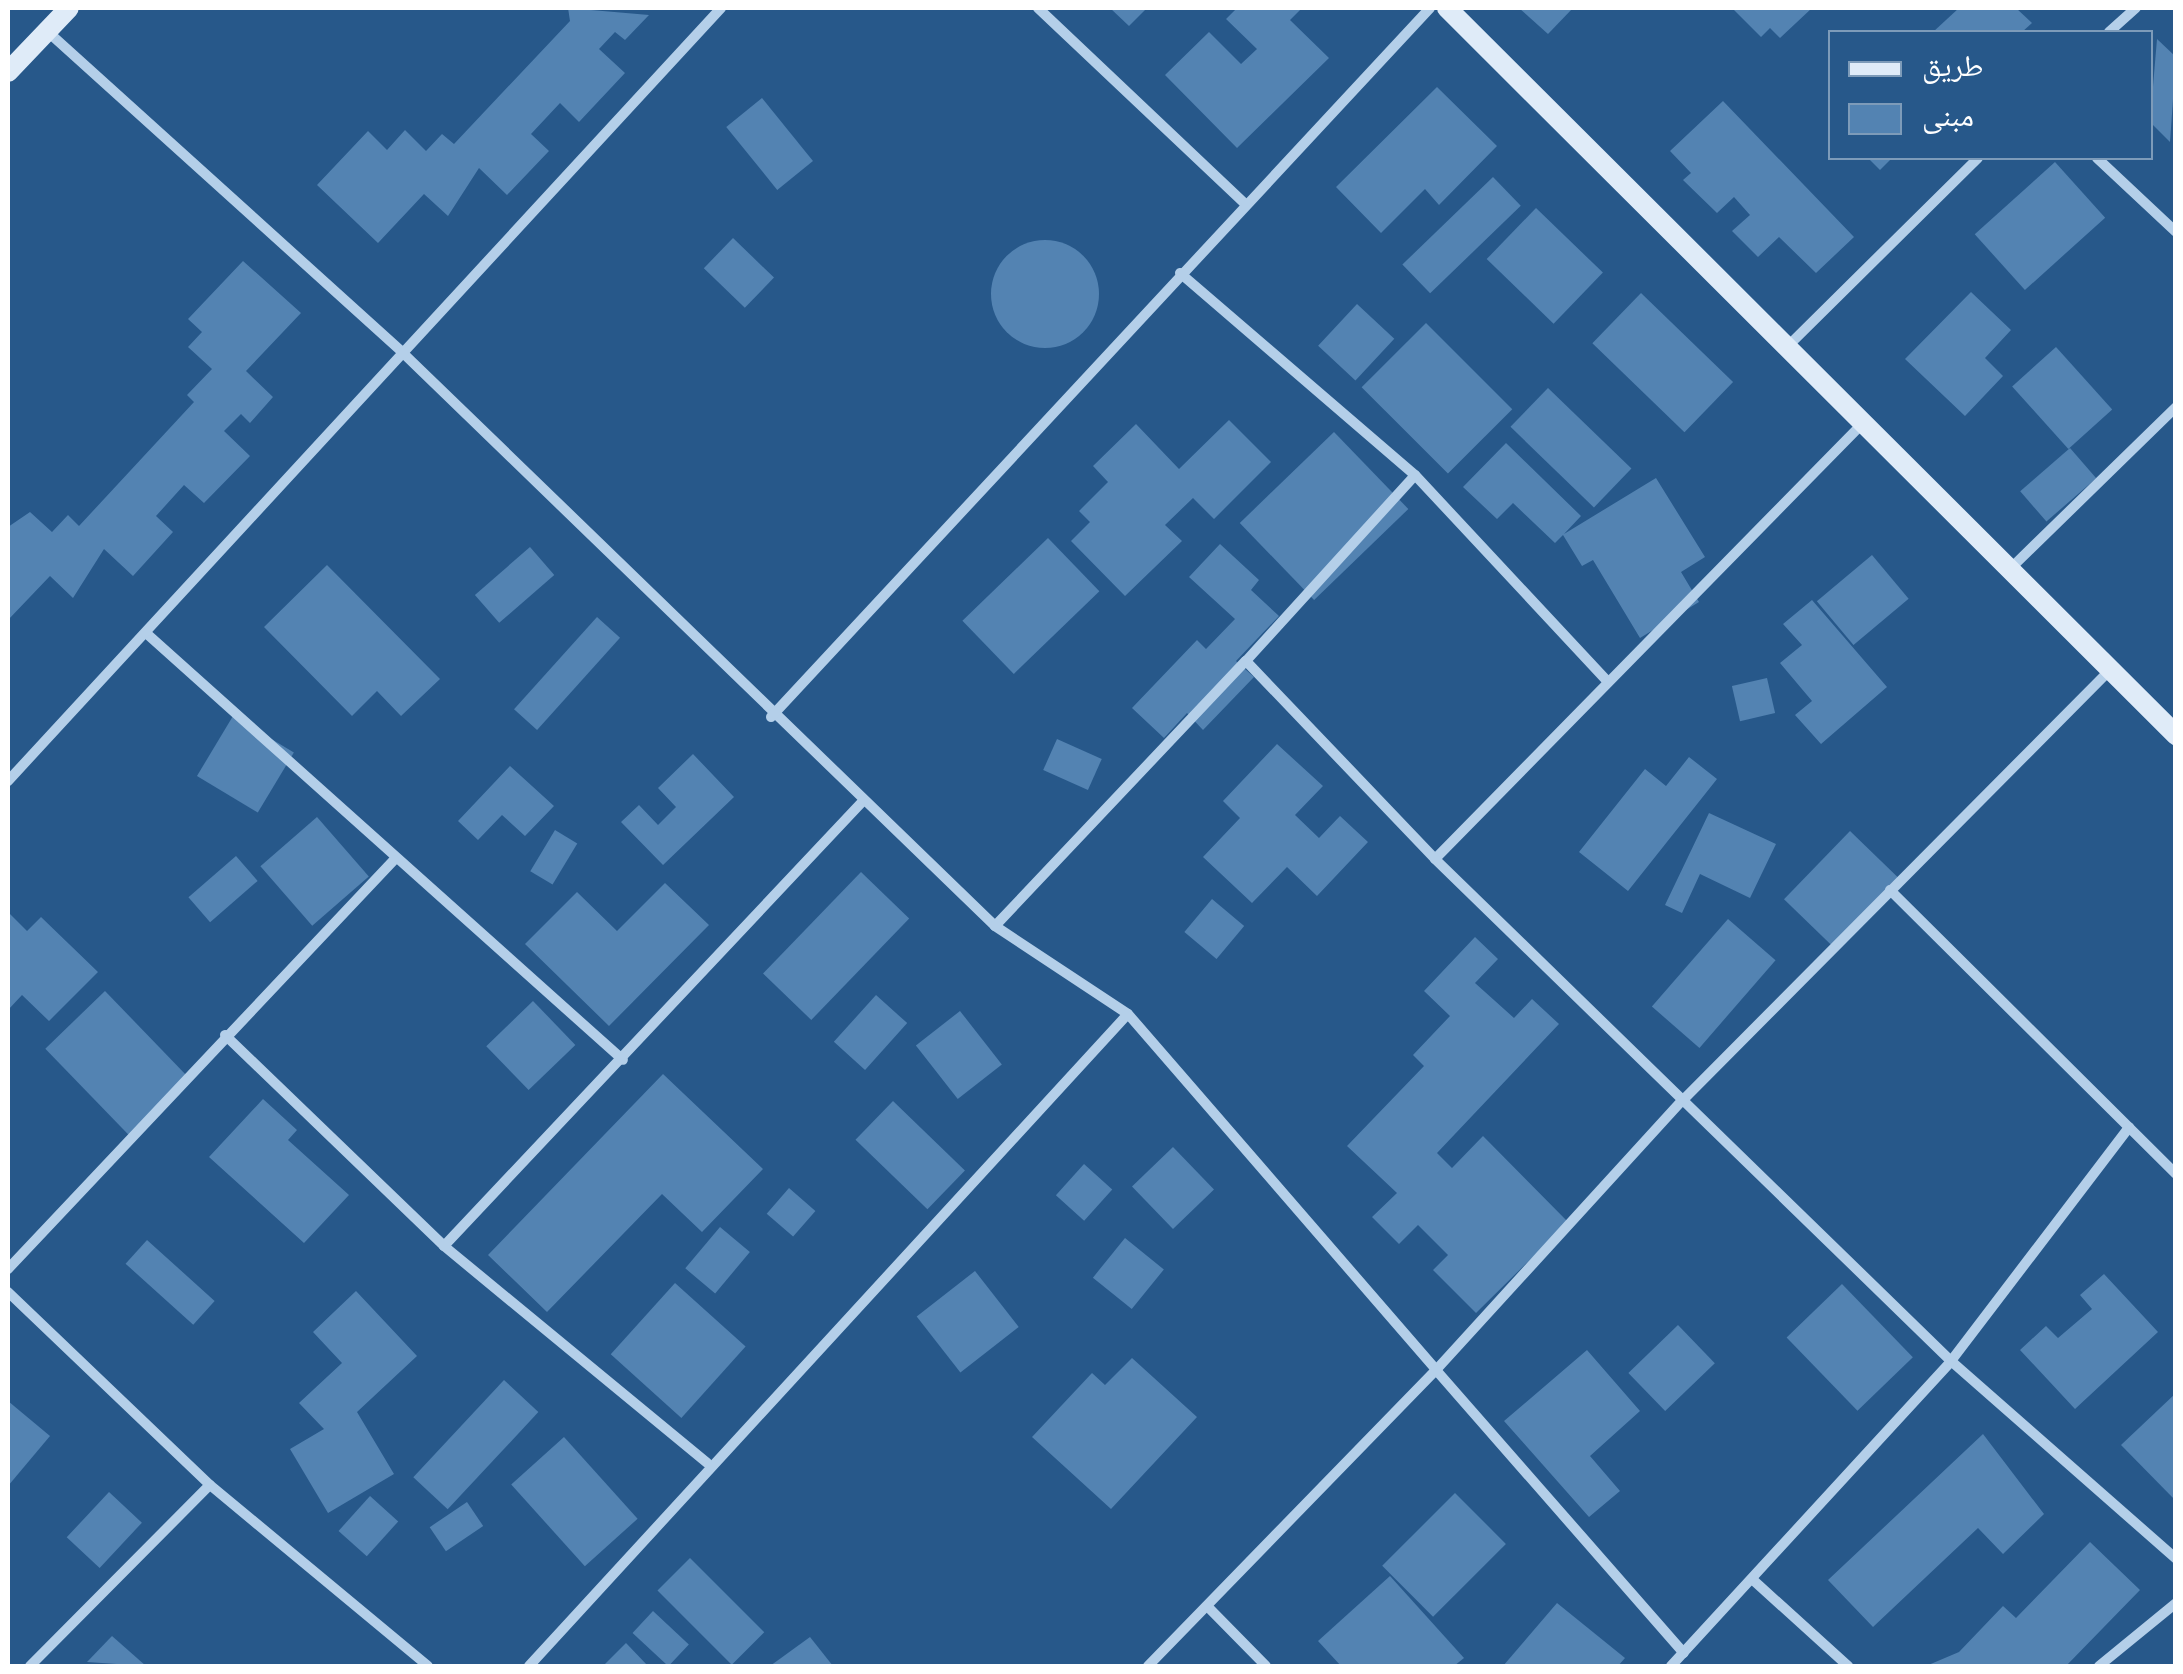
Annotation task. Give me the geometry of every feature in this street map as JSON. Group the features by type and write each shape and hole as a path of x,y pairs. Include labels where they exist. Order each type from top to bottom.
{"street":[{"path":"8,72 69,8"},
{"path":"8,781 721,8"},
{"path":"1038,8 1244,203"},
{"path":"771,717 1244,203 1430,8"},
{"path":"1447,8 1788,346 1867,419 2176,734"},
{"path":"2111,30 2136,8"},
{"path":"46,30 404,354 771,717 996,926 1128,1014 1684,1653"},
{"path":"1788,346 1976,160"},
{"path":"2099,160 2176,232"},
{"path":"1180,273 1415,475 1606,680"},
{"path":"2010,569 2176,406"},
{"path":"1435,860 1606,680 1867,419"},
{"path":"996,926 1415,475"},
{"path":"146,633 394,860 623,1060"},
{"path":"1246,661 1435,860 1951,1362 2176,1559"},
{"path":"1148,1666 1436,1370 1682,1102 2110,670"},
{"path":"444,1246 863,801"},
{"path":"8,1269 225,1034 394,860"},
{"path":"1890,890 2176,1174"},
{"path":"529,1666 707,1463 1128,1014"},
{"path":"225,1034 444,1246 707,1463"},
{"path":"1672,1666 1951,1362 2129,1126"},
{"path":"8,1292 210,1485 428,1666"},
{"path":"30,1666 210,1485"},
{"path":"1752,1579 1848,1666"},
{"path":"2099,1666 2176,1603"},
{"path":"1208,1608 1266,1666"}],"building":[{"path":"568,8 649,15 625,40 615,32 599,49 625,73 579,122 560,103 531,134 549,151 507,195 479,168 448,216 424,194 378,243 317,185 368,131 387,150 405,130 426,151 442,134 454,144 570,21"},
{"path":"1110,8 1147,8 1129,26"},
{"path":"1237,8 1302,8 1290,20 1329,58 1237,148 1165,75 1209,32 1241,64 1257,49 1226,19"},
{"path":"1519,8 1573,8 1548,34"},
{"path":"1732,8 1812,8 1780,38 1770,28 1761,37"},
{"path":"1959,8 2016,8 2032,23 2024,30 1935,30"},
{"path":"2157,39 2176,57 2170,142 2153,125"},
{"path":"1437,87 1497,146 1439,205 1425,189 1381,233 1336,187"},
{"path":"762,98 813,161 777,190 726,127"},
{"path":"1723,101 1854,237 1816,273 1779,237 1758,257 1732,231 1750,215 1734,197 1717,213 1683,180 1691,173 1670,151"},
{"path":"1870,160 1890,160 1880,170"},
{"path":"2055,162 2105,218 2025,290 1975,234"},
{"path":"1493,177 1521,206 1430,293 1402,265"},
{"path":"1536,208 1603,273 1554,324 1487,259"},
{"path":"733,238 774,278 745,308 704,268"},
{"path":"1045,240 1066,244 1083,256 1095,273 1099,294 1095,315 1083,332 1066,344 1045,348 1024,344 1007,332 995,315 991,294 995,273 1007,256 1024,244"},
{"path":"243,261 301,313 246,371 273,397 250,423 241,414 224,431 250,456 204,503 184,485 156,516 173,532 133,576 104,549 73,598 50,576 8,620 8,527 30,512 52,532 68,515 79,526 194,402 187,395 212,369 188,347 202,332 188,319"},
{"path":"1971,292 2011,330 1985,358 2003,376 1965,416 1905,359"},
{"path":"1641,293 1733,382 1684,432 1592,343"},
{"path":"1357,304 1394,339 1355,380 1318,346"},
{"path":"1426,323 1512,409 1448,474 1362,387"},
{"path":"2056,347 2112,409 2068,449 2012,386"},
{"path":"1548,388 1631,469 1594,507 1510,427"},
{"path":"1229,420 1271,462 1214,519 1193,498 1165,525 1182,541 1125,596 1071,541 1090,522 1079,511 1108,482 1093,466 1136,424 1179,469"},
{"path":"1334,432 1408,509 1314,600 1240,523"},
{"path":"1506,443 1581,516 1564,534 1656,478 1705,557 1681,572 1699,602 1640,638 1593,560 1582,566 1563,535 1555,543 1513,503 1497,519 1463,487"},
{"path":"2070,448 2096,478 2046,521 2020,491"},
{"path":"1048,538 1099,591 1014,674 962,621"},
{"path":"1220,544 1259,580 1251,590 1279,616 1236,661 1254,677 1203,730 1187,713 1164,738 1132,708 1197,640 1206,649 1235,619 1189,577"},
{"path":"530,547 554,575 499,623 475,595"},
{"path":"1872,555 1909,599 1853,645 1817,601"},
{"path":"327,565 440,679 401,716 377,691 352,716 264,627"},
{"path":"1812,600 1887,687 1821,744 1795,715 1812,701 1780,663 1802,645 1783,624"},
{"path":"597,617 620,638 537,730 514,709"},
{"path":"1767,678 1775,713 1740,721 1732,686"},
{"path":"233,716 294,753 258,813 197,776"},
{"path":"1057,739 1102,759 1088,790 1043,770"},
{"path":"1277,744 1323,786 1295,815 1319,838 1340,816 1368,842 1317,896 1287,867 1252,903 1203,857 1240,818 1223,801"},
{"path":"693,754 734,797 663,865 621,822 639,805 658,825 676,807 658,788"},
{"path":"1689,757 1717,779 1628,891 1579,852 1645,769 1666,786"},
{"path":"510,766 554,806 525,836 502,815 478,840 458,821"},
{"path":"1709,813 1776,844 1750,898 1700,874 1682,913 1665,905"},
{"path":"317,817 369,877 312,926 260,866"},
{"path":"555,830 577,843 553,885 530,871"},
{"path":"1850,831 1903,882 1837,951 1784,899"},
{"path":"236,856 258,881 210,922 188,897"},
{"path":"861,872 909,919 811,1020 763,973"},
{"path":"665,883 709,925 609,1026 525,944 577,892 617,931"},
{"path":"1212,899 1244,926 1217,959 1184,932"},
{"path":"8,912 27,931 41,917 98,972 49,1021 22,995 8,1010"},
{"path":"1728,919 1776,960 1699,1048 1652,1007"},
{"path":"1475,937 1498,959 1475,983 1514,1018 1532,999 1559,1024 1437,1153 1452,1168 1483,1136 1568,1222 1476,1313 1433,1270 1448,1255 1418,1225 1399,1244 1372,1217 1397,1193 1347,1146 1424,1066 1413,1055 1450,1016 1424,991"},
{"path":"105,991 191,1080 131,1138 45,1049"},
{"path":"876,995 907,1023 865,1070 834,1042"},
{"path":"533,1001 575,1045 529,1090 486,1046"},
{"path":"960,1011 1002,1065 958,1099 916,1045"},
{"path":"663,1074 763,1169 702,1232 662,1194 547,1312 488,1255"},
{"path":"263,1099 297,1130 288,1140 349,1195 304,1243 209,1157"},
{"path":"893,1101 965,1170 927,1209 855,1140"},
{"path":"1173,1147 1214,1189 1173,1229 1132,1187"},
{"path":"1084,1164 1112,1189 1084,1221 1056,1195"},
{"path":"789,1188 815,1211 793,1237 767,1214"},
{"path":"720,1227 750,1252 715,1293 685,1268"},
{"path":"1125,1238 1164,1269 1132,1309 1093,1278"},
{"path":"147,1240 215,1301 193,1325 126,1264"},
{"path":"975,1271 1019,1327 960,1373 917,1317"},
{"path":"2104,1274 2158,1332 2075,1409 2020,1350 2046,1326 2058,1338 2092,1309 2080,1295"},
{"path":"675,1283 746,1347 681,1418 611,1354"},
{"path":"1842,1284 1913,1357 1857,1411 1787,1337"},
{"path":"356,1291 417,1356 357,1412 394,1474 328,1513 290,1449 324,1429 299,1403 342,1363 313,1332"},
{"path":"1678,1325 1715,1363 1665,1411 1628,1373"},
{"path":"1587,1350 1640,1411 1590,1456 1620,1491 1589,1517 1504,1421"},
{"path":"1132,1358 1197,1417 1111,1509 1032,1437 1092,1373 1105,1385"},
{"path":"504,1380 538,1412 448,1509 413,1477"},
{"path":"2176,1393 2176,1501 2121,1445"},
{"path":"8,1401 50,1436 8,1486"},
{"path":"1983,1434 2044,1514 2003,1554 1978,1528 1873,1627 1828,1580"},
{"path":"564,1437 638,1519 585,1566 511,1485"},
{"path":"109,1492 142,1523 100,1568 67,1537"},
{"path":"1455,1493 1506,1544 1433,1617 1382,1566"},
{"path":"370,1496 398,1521 367,1556 339,1531"},
{"path":"467,1502 483,1526 446,1551 430,1527"},
{"path":"2090,1542 2140,1590 2066,1666 1926,1666 1959,1652 2003,1606 2016,1618"},
{"path":"690,1558 764,1632 732,1665 657,1591"},
{"path":"1390,1576 1464,1658 1454,1666 1341,1666 1318,1641"},
{"path":"1557,1603 1625,1658 1618,1666 1503,1666"},
{"path":"653,1611 689,1644 668,1666 633,1633"},
{"path":"112,1636 146,1666 87,1662"},
{"path":"810,1637 833,1666 770,1666"},
{"path":"626,1643 648,1666 604,1665"}]}
